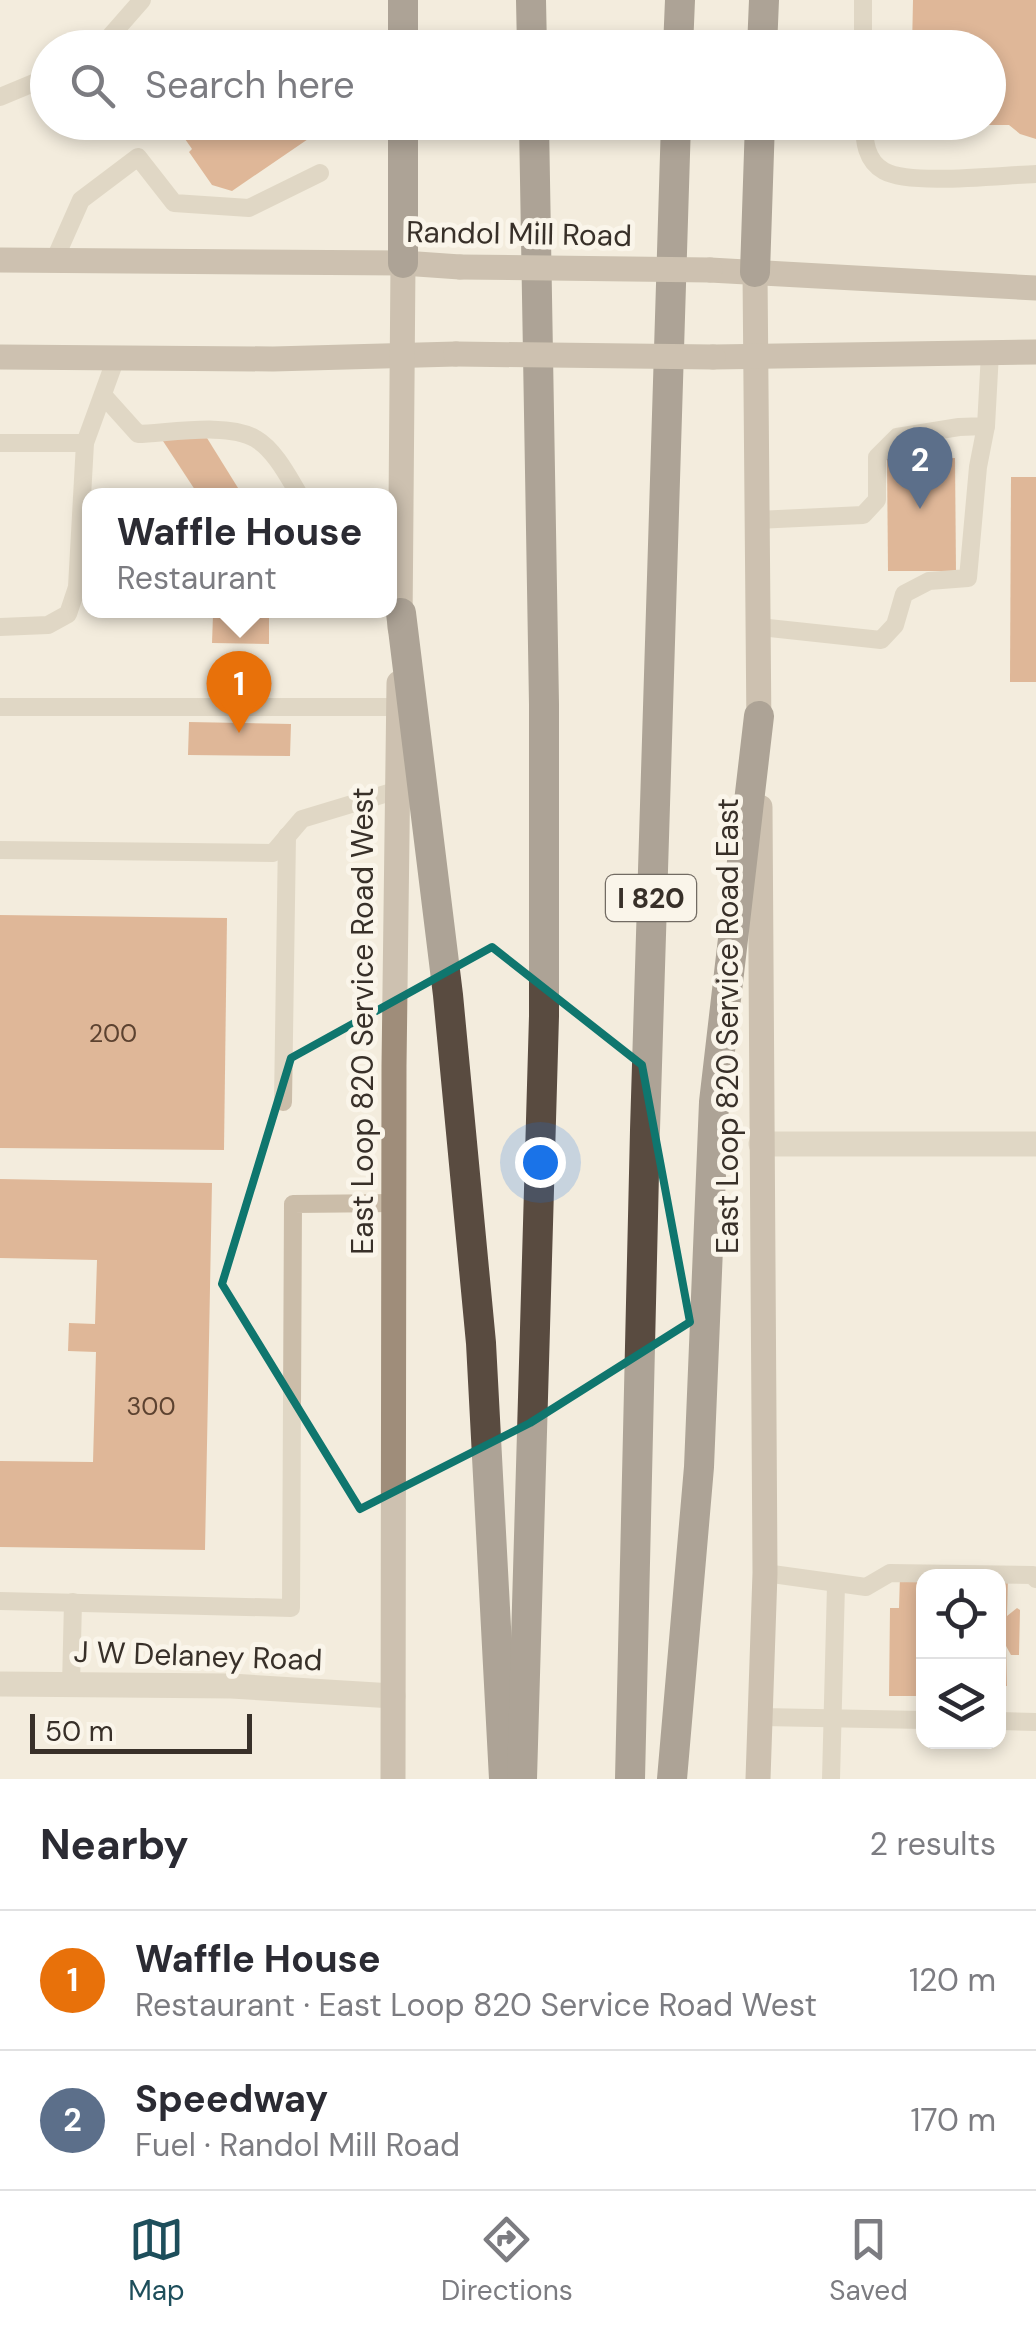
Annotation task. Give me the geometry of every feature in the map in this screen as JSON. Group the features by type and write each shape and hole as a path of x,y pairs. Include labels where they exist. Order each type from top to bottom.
{"highway":[{"path":"403,0 403,30"},
{"path":"531,0 532,30"},
{"path":"679,30 680,0"},
{"path":"763,30 764,0"},
{"path":"403,140 403,264"},
{"path":"522,1779 544,1016 544,704 534,140"},
{"name":"I 820","path":"630,1779 646,1090 675,140"},
{"path":"755,272 759,140"},
{"path":"401,612 448,995 480,1343 504,1779"},
{"path":"672,1779 699,1467 714,1102 759,716"}],"main road":[{"name":"Randol Mill Road","path":"0,260 710,270 1036,288"},
{"name":"East Loop 820 Service Road West","path":"397,502 403,264"},
{"name":"East Loop 820 Service Road East","path":"755,272 765,1573 758,1779"},
{"path":"0,357 274,360 456,354 756,358 1036,352"},
{"name":"East Loop 820 Service Road West","path":"393,1779 401,612 397,578"}],"street":[{"path":"761,1144 1036,1144"},
{"name":"J W Delaney Road","path":"0,1684 231,1686 393,1696"}],"lane":[{"path":"116,30 142,0"},
{"path":"863,0 864,30"},
{"path":"0,97 30,85"},
{"path":"864,140 864,146 882,170 910,178 1036,174"},
{"path":"54,261 81,200 138,157 174,203 249,208 320,173"},
{"path":"759,627 881,640 895,626 904,594 929,582 968,578 978,467 986,426 990,353"},
{"path":"83,488 86,443 116,358"},
{"path":"102,395 138,434 224,430 256,438 295,488"},
{"path":"758,520 863,515 877,500 877,457 896,436 986,426"},
{"path":"0,443 86,443"},
{"path":"0,627 48,625 68,614 77,587 82,507"},
{"path":"0,707 398,708"},
{"path":"0,850 272,853 302,819 398,790"},
{"path":"284,1102 287,836"},
{"path":"0,1601 291,1608 294,1204 394,1203"},
{"path":"765,1573 866,1587 890,1573 1036,1578"},
{"path":"830,1779 836,1585"},
{"path":"71,1685 73,1602"},
{"path":"760,1716 916,1720"},
{"path":"1006,1721 1036,1722"}],"highlighted area":[{"path":"492,947 642,1065 690,1322 530,1423 360,1509 222,1284 291,1058"}],"building":[{"path":"913,0 1036,0 1036,139 1006,125 1006,30 912,30"},
{"path":"186,140 307,140 232,191 212,185 189,152 192,149"},
{"path":"161,438 207,438 238,488 194,488"},
{"path":"955,458 956,571 888,571 887,459"},
{"path":"1011,477 1036,477 1036,682 1010,682"},
{"path":"213,618 269,618 269,644 212,643"},
{"path":"189,722 291,724 290,756 188,755"},
{"path":"0,915 227,918 224,1150 0,1148"},
{"path":"0,1179 212,1183 205,1550 0,1547 0,1461 93,1462 96,1352 68,1351 69,1323 95,1324 97,1260 0,1258"},
{"path":"900,1576 916,1576 916,1696 889,1696 890,1608 899,1608"},
{"path":"1006,1577 1007,1616 1017,1608 1020,1610 1019,1655 1011,1655 1006,1646"}],"place":[{"name":"Speedway","path":"920,509"},
{"name":"Waffle House","path":"239,733"}]}
